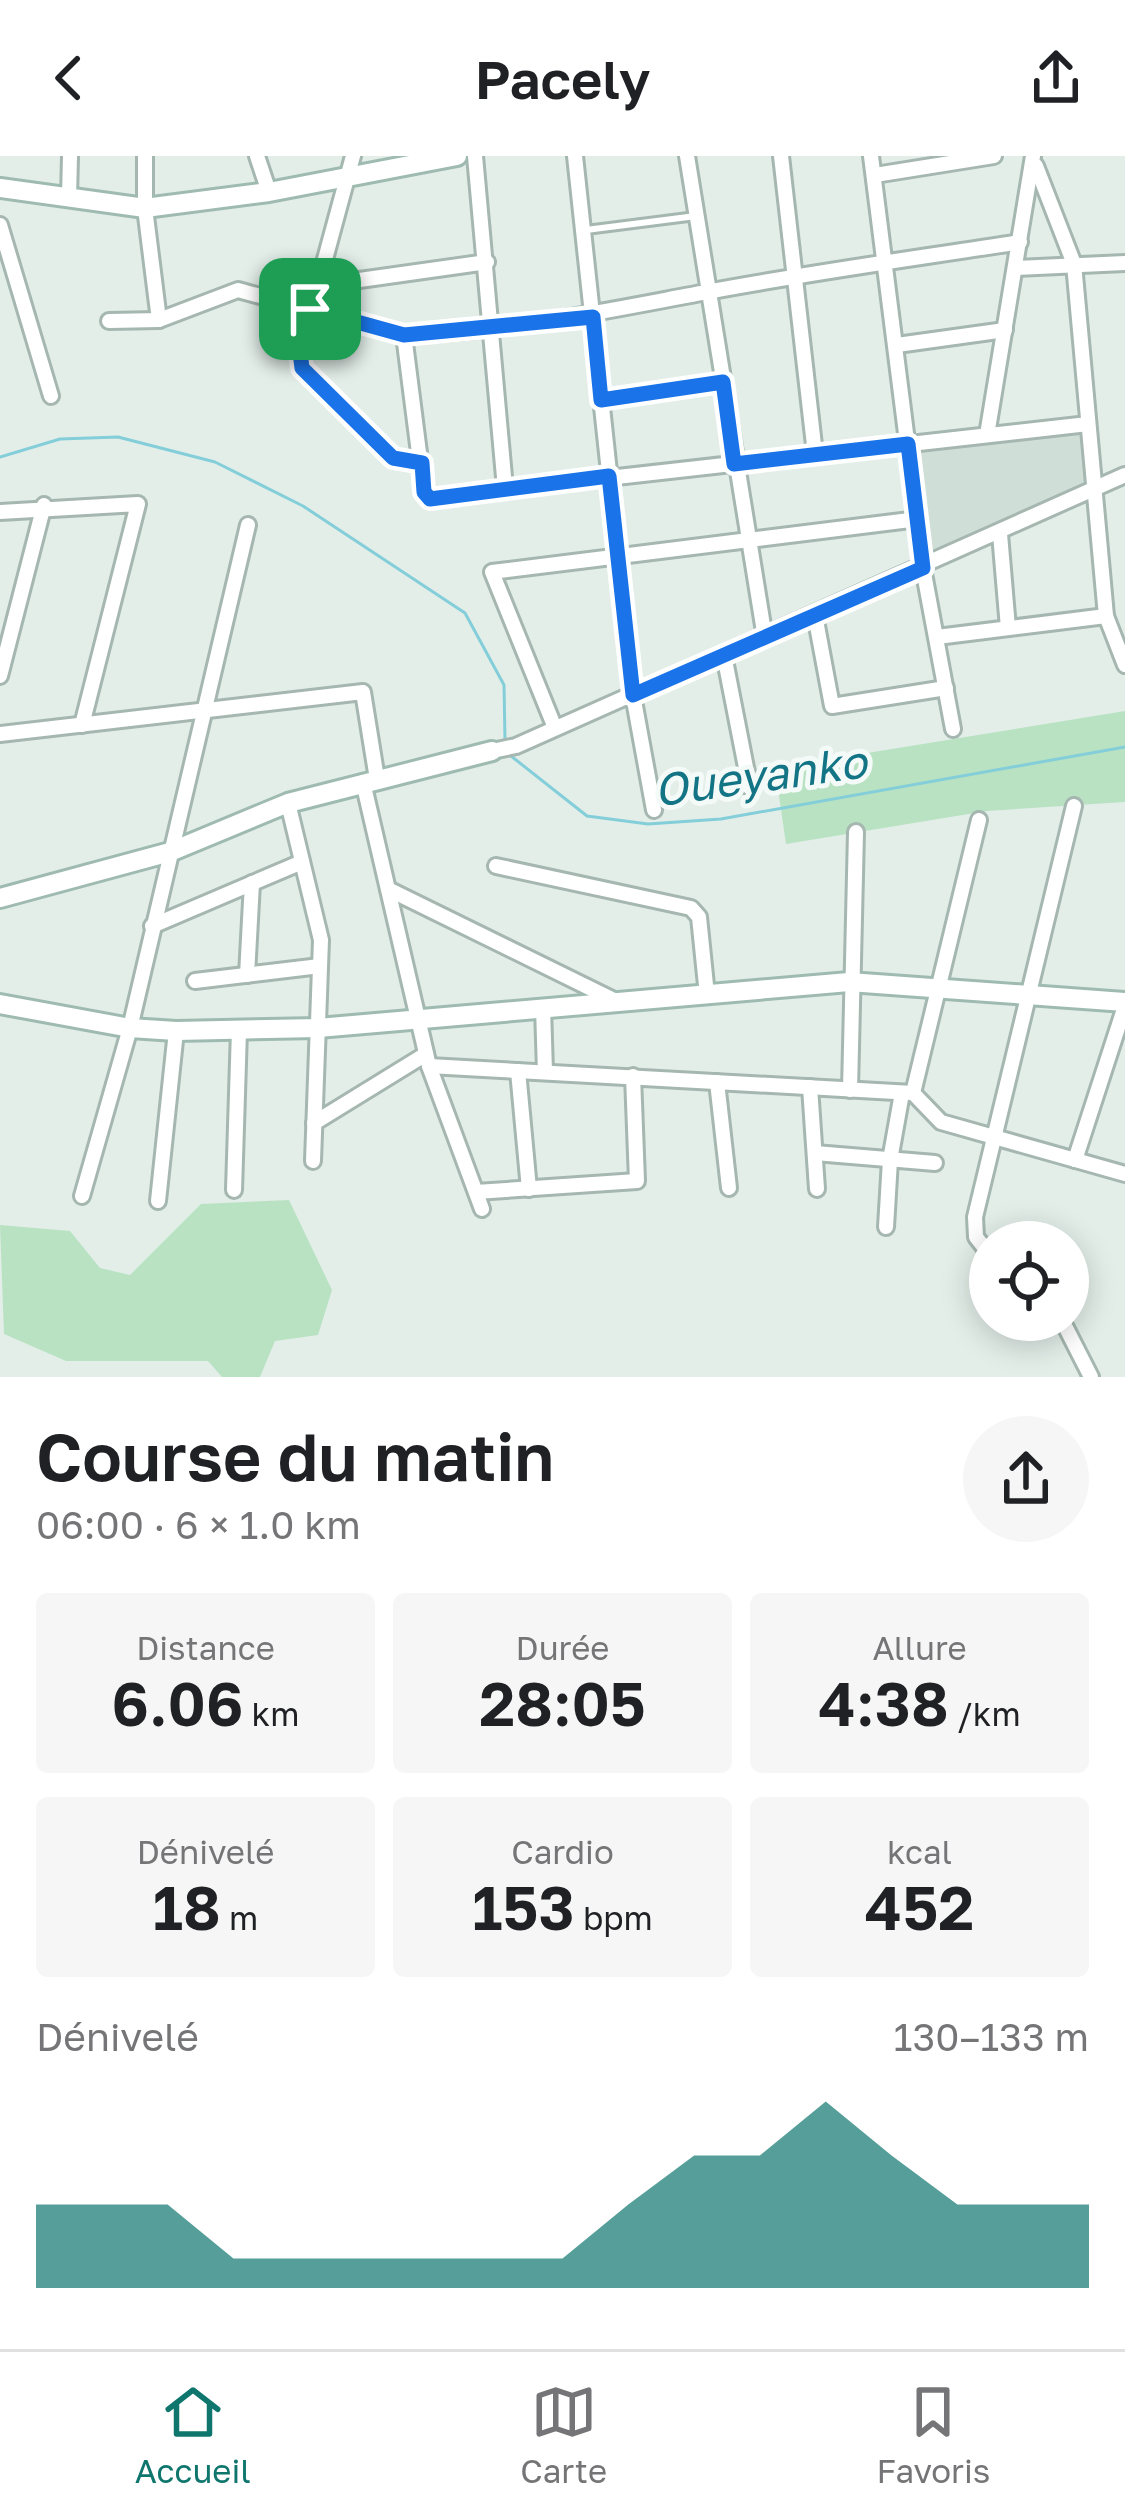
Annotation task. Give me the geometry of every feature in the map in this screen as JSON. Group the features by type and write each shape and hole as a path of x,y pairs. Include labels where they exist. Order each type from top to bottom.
{"street":[{"path":"69,198 70,156"},
{"path":"145,156 145,208 159,320"},
{"path":"257,156 269,192"},
{"path":"0,188 145,208 269,192 350,165 457,156"},
{"path":"475,156 505,488"},
{"path":"575,156 633,695 654,810"},
{"path":"687,156 765,638"},
{"path":"781,156 815,454"},
{"path":"871,156 923,568 953,729"},
{"path":"875,176 994,156"},
{"path":"987,435 1034,161"},
{"path":"1034,161 1074,265 1106,616 1125,665"},
{"path":"350,165 299,344 302,368 393,458 422,463"},
{"path":"0,225 51,396"},
{"path":"109,321 159,320 238,290 404,335 593,317 708,291 1020,242"},
{"path":"317,286 487,262"},
{"path":"1015,268 1125,263"},
{"path":"897,345 1005,330"},
{"path":"404,335 424,492 430,499 1088,424"},
{"path":"601,400 723,382"},
{"path":"0,898 170,852 288,803 516,746 1125,475"},
{"path":"0,512 44,505 138,504 82,724"},
{"path":"0,676 44,505"},
{"path":"555,728 489,576 918,519"},
{"path":"82,1196 130,1028 248,525"},
{"path":"1000,534 1008,628"},
{"path":"814,615 832,706 946,688"},
{"path":"937,637 1106,616"},
{"path":"724,656 750,788"},
{"path":"0,734 363,692 370,781 388,889 427,1060 482,1209"},
{"path":"288,803 321,940 313,1161"},
{"path":"975,1221 991,1136 1030,998 1073,806"},
{"path":"886,1227 890,1160 979,820"},
{"path":"850,1090 856,832"},
{"path":"152,926 302,862"},
{"path":"496,866 691,908 700,917 706,995"},
{"path":"247,975 252,883"},
{"path":"388,889 617,1002"},
{"path":"195,981 320,966"},
{"path":"0,1004 130,1028 176,1030 318,1028 849,982 1125,1004 1075,1160"},
{"path":"543,1007 545,1072"},
{"path":"158,1201 176,1030"},
{"path":"235,1190 239,1030"},
{"path":"314,1123 427,1060 518,1071 908,1093 941,1122 1125,1174"},
{"path":"518,1071 529,1190"},
{"path":"476,1192 637,1180 633,1076"},
{"path":"717,1082 729,1188"},
{"path":"810,1087 817,1189"},
{"path":"814,1153 935,1163"},
{"path":"1073,1341 1091,1377"}],"lane":[{"path":"583,230 696,216"}],"shaded area":[{"path":"1084,420 1089,486 912,558 901,439"}],"green space":[{"path":"1125,711 1125,802 987,811 786,844 775,768"},
{"path":"289,1200 332,1290 318,1335 275,1341 260,1377 222,1377 208,1361 66,1361 4,1334 0,1225 70,1231 100,1268 130,1275 201,1204"}],"waterway":[{"name":"Oueyanko","path":"0,457 60,439 118,437 215,462 303,506 465,613 504,685 505,741"},
{"name":"Oueyanko","path":"511,756 587,816 648,824 721,819 1125,747"}],"route":[{"path":"310,309 404,335 593,317 601,400 723,382 734,464 908,444 923,568 633,695 609,476 430,499 424,492 422,463 393,458 302,368 299,344 310,309"}]}
